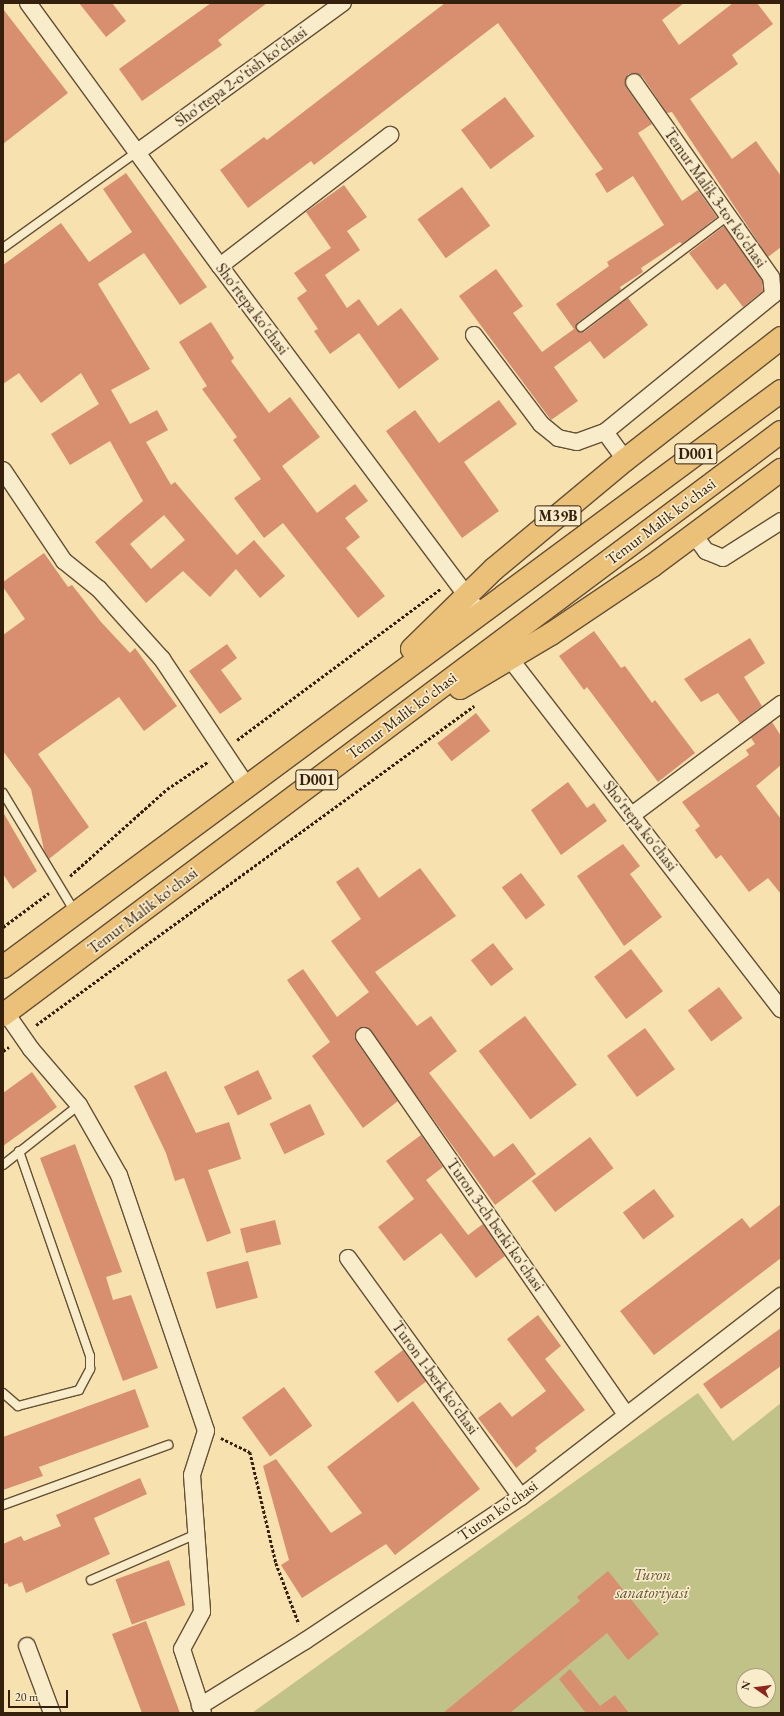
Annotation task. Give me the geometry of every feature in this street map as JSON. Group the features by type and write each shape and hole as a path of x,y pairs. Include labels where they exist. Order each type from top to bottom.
{"highway":[{"name":"M39B","path":"348,710 467,596 625,460 781,338"},
{"name":"Temur Malik ko'chasi","path":"3,967 246,785 781,391"},
{"name":"Temur Malik ko'chasi","path":"5,1014 369,741 504,651 781,432"},
{"path":"504,651 551,634 695,536 781,470"}],"street":[{"name":"Sho'rtepa ko'chasi","path":"28,3 139,151 220,266 480,613"},
{"name":"Sho'rtepa 2-o'tish ko'chasi","path":"139,151 343,3"},
{"name":"Temur Malik 3-tor ko'chasi","path":"474,335 549,432 567,441 577,442 604,432 773,295 771,277 634,82"},
{"path":"220,266 390,135"},
{"path":"604,432 625,460"},
{"path":"3,470 64,561 99,589 162,659 246,785"},
{"path":"695,536 706,551 723,558 781,521"},
{"name":"Sho'rtepa ko'chasi","path":"504,651 781,1010"},
{"path":"632,815 781,704"},
{"path":"5,1014 79,1105 119,1175 206,1431 192,1476 194,1534 202,1612 182,1649 202,1709"},
{"name":"Turon 3-ch berki ko'chasi","path":"364,1036 626,1414"},
{"name":"Turon 1-berk ko'chasi","path":"348,1258 521,1497"},
{"name":"Turon ko'chasi","path":"202,1709 521,1497 626,1414 781,1296"},
{"path":"27,1646 52,1713"}],"lane":[{"path":"5,245 139,151"},
{"path":"581,327 728,216"},
{"path":"3,794 75,912"},
{"path":"3,1165 79,1105"},
{"path":"3,1393 18,1406 79,1390 90,1369 90,1356 19,1151"},
{"path":"3,1505 168,1445"},
{"path":"91,1580 194,1534"}],"path":[{"path":"3,1051 478,703"},
{"path":"206,1431 250,1452 276,1563 305,1641"}],"green space":[{"name":"Turon sanatoriyasi","path":"698,1393 733,1441 781,1403 781,1713 252,1713"}],"building":[{"path":"79,3 112,3 126,21 106,37"},
{"path":"211,3 267,3 218,40 222,45 142,101 119,69"},
{"path":"445,3 684,3 662,20 679,45 733,3 757,3 773,24 732,55 738,64 690,99 732,159 756,141 781,176 781,247 768,257 672,112 667,113 642,76 634,73 628,74 626,87 652,124 638,133 682,201 698,190 717,217 682,244 680,242 641,268 643,272 620,287 621,290 577,323 576,330 584,332 628,298 648,325 604,359 590,341 554,367 578,401 551,420 459,296 496,269 523,306 513,313 542,352 574,329 556,304 609,266 607,262 664,225 633,176 607,193 595,174 603,169 498,23 314,165 311,161 248,208 220,170 264,137 267,140"},
{"path":"3,9 68,93 3,144"},
{"path":"505,97 534,136 491,169 461,130"},
{"path":"126,173 207,287 180,305 144,253 98,284 150,369 111,390 130,424 157,410 168,430 146,442 171,485 175,482 237,555 254,540 285,576 260,598 236,569 210,597 183,571 146,603 95,542 143,501 110,441 70,465 51,434 99,404 81,373 41,403 19,373 3,384 3,265 61,223 89,262 132,232 103,189","holes":["164,515 185,540 151,569 130,544"]},
{"path":"344,185 367,217 347,231 360,250 325,275 347,308 359,299 378,326 401,308 439,359 399,389 359,333 330,354 314,331 318,329 297,298 307,291 294,273 331,248 306,212"},
{"path":"462,187 490,226 446,258 418,219"},
{"path":"724,226 762,280 763,291 743,307 725,283 717,290 689,253"},
{"path":"211,322 234,358 231,361 269,413 290,397 320,437 282,466 317,513 355,484 368,501 345,518 360,537 346,548 385,596 358,618 283,523 264,538 234,498 261,479 233,440 237,437 202,389 207,386 179,342"},
{"path":"499,400 517,424 464,462 499,511 462,538 386,431 415,410 439,443"},
{"path":"44,553 68,587 72,585 101,622 130,653 135,648 177,706 144,731 119,697 38,754 89,827 49,859 44,850 31,789 3,751 3,635 25,619 3,587 3,582"},
{"path":"594,631 621,668 625,666 652,703 655,700 695,753 658,782 587,687 584,690 559,656"},
{"path":"750,638 765,663 744,677 762,706 740,723 718,693 701,702 684,679"},
{"path":"227,644 237,658 221,670 242,699 220,714 189,671"},
{"path":"476,713 490,731 452,761 437,743"},
{"path":"772,722 781,736 781,765 756,786 781,819 781,894 768,878 749,892 721,855 716,859 695,830 700,826 682,802 749,755 746,750 755,744 751,738"},
{"path":"568,782 587,808 594,803 607,821 561,855 531,810"},
{"path":"3,812 37,871 13,889 3,874"},
{"path":"623,844 640,866 630,874 662,917 624,946 577,876"},
{"path":"358,867 379,898 420,868 456,916 375,972 417,1026 431,1016 457,1051 429,1073 494,1157 513,1143 536,1174 495,1205 368,1028 358,1028 356,1041 398,1101 363,1128 312,1056 330,1042 287,980 303,969 337,1017 369,992 331,941 361,919 336,882"},
{"path":"521,873 545,905 526,919 502,887"},
{"path":"493,943 513,969 491,986 471,960"},
{"path":"631,949 663,991 626,1019 594,977"},
{"path":"719,987 742,1018 711,1042 688,1010"},
{"path":"525,1016 577,1085 530,1120 479,1051"},
{"path":"645,1028 675,1069 637,1097 607,1056"},
{"path":"258,1070 272,1099 238,1115 224,1087"},
{"path":"166,1071 196,1133 229,1122 241,1159 208,1170 231,1233 207,1242 184,1178 175,1181 166,1153 134,1086"},
{"path":"32,1072 57,1107 3,1146 3,1093"},
{"path":"310,1104 325,1135 284,1154 270,1124"},
{"path":"421,1135 443,1167 426,1180 468,1235 483,1224 505,1256 476,1278 441,1233 404,1261 378,1227 414,1199 386,1161"},
{"path":"590,1137 613,1168 555,1212 532,1181"},
{"path":"75,1144 122,1272 106,1277 113,1300 131,1295 158,1368 123,1381 40,1158"},
{"path":"654,1189 674,1216 643,1240 623,1212"},
{"path":"781,1204 781,1258 654,1355 620,1311 742,1218 750,1228"},
{"path":"275,1220 281,1244 246,1253 240,1229"},
{"path":"248,1261 258,1298 216,1309 206,1272"},
{"path":"538,1315 561,1346 545,1359 585,1410 535,1448 537,1451 516,1468 478,1418 500,1402 512,1417 546,1391 507,1339"},
{"path":"781,1328 781,1366 721,1409 703,1384"},
{"path":"403,1350 426,1381 398,1403 374,1372"},
{"path":"284,1387 312,1426 270,1456 242,1418"},
{"path":"135,1389 149,1427 39,1467 43,1476 3,1490 3,1437"},
{"path":"413,1401 480,1489 395,1555 386,1544 302,1598 281,1565 289,1560 263,1466 276,1459 331,1533 362,1513 327,1467"},
{"path":"140,1478 147,1494 94,1518 110,1554 26,1593 22,1582 9,1587 7,1583 3,1585 3,1544 21,1536 24,1541 61,1526 56,1515"},
{"path":"169,1560 185,1605 132,1625 115,1579"},
{"path":"608,1571 659,1634 628,1660 607,1633 510,1713 443,1713 580,1601 577,1597"},
{"path":"146,1621 180,1713 142,1713 112,1634"},
{"path":"570,1669 600,1706 615,1695 629,1713 586,1713 559,1679"}]}
